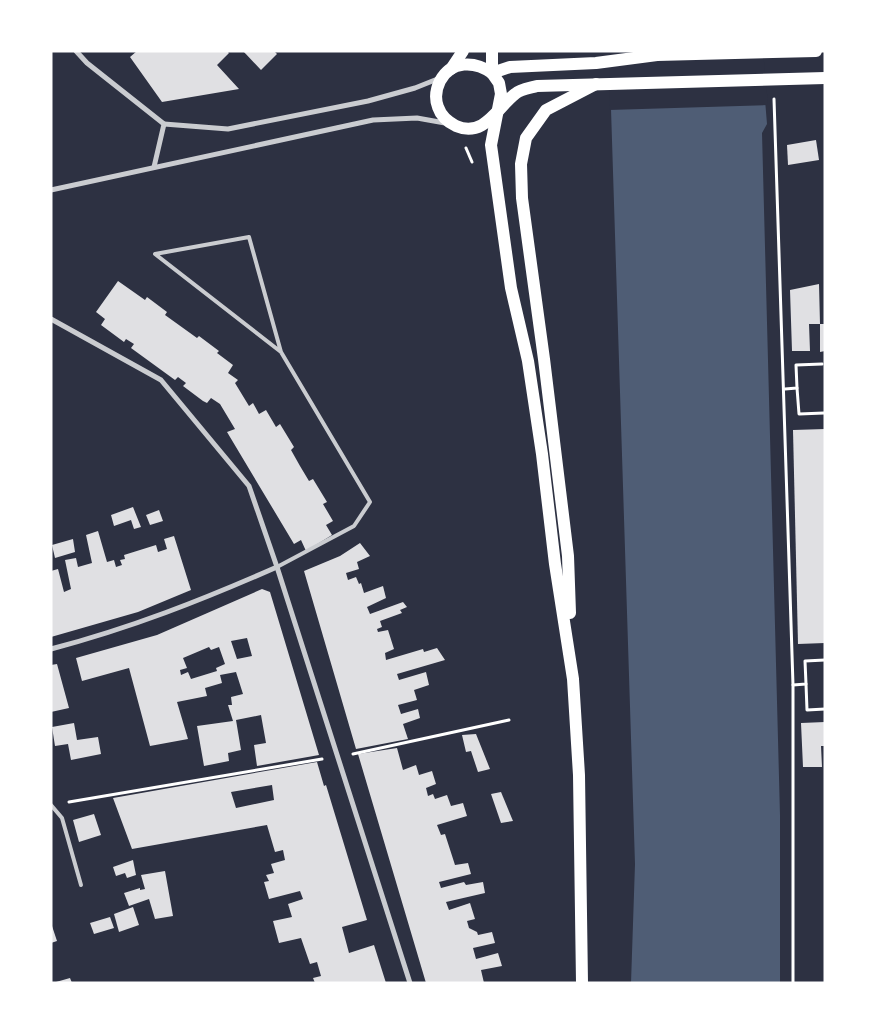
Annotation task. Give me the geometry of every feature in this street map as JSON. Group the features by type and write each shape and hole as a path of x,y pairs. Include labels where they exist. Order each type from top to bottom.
{"main road":[{"path":"463,51 437,87 436,98 443,117 451,124 471,129 481,126 516,92 537,86 825,78"},
{"path":"492,51 492,73"},
{"path":"622,51 657,55"},
{"path":"492,73 510,67 596,63 657,55 816,51"},
{"path":"446,73 461,64 472,64 483,67 492,73 499,83 501,94 491,145 511,288 528,361 541,444 573,679"},
{"path":"582,983 579,775 568,556 522,198 521,164 526,138 546,110 596,84"}],"street":[{"path":"76,51 87,63 164,124 228,129 368,101 415,88 446,73"},
{"path":"51,190 373,120 418,118 451,124"},
{"path":"154,167 164,124"},
{"path":"51,319 162,380 249,486 277,567 410,983"},
{"path":"51,649 98,637 185,607 277,567"}],"lane":[{"path":"277,567 354,526 370,502 281,352 249,237 155,254 281,352"},
{"path":"51,806 62,818 81,885"}],"path":[{"path":"774,91 793,684 794,983"},
{"path":"822,364 796,365 799,414 824,412"},
{"path":"785,389 797,388"},
{"path":"825,660 805,660 807,710 825,709"},
{"path":"793,684 806,684"},
{"path":"60,803 338,757 509,720"}],"water":[{"path":"612,51 761,51 767,124 762,133 780,815 780,983 631,983 635,864 611,109"}],"pier":[{"path":"610,51 763,51 768,105 609,110"}],"building":[{"path":"137,51 227,51 229,53 217,65 239,89 162,102 130,57"},
{"path":"243,51 274,51 277,54 261,70"},
{"path":"816,140 819,160 788,165 787,145"},
{"path":"118,281 145,300 147,297 167,312 165,315 197,338 199,336 219,351 217,353 233,365 228,373 238,380 235,383 249,406 253,403 259,414 266,410 276,427 280,424 294,447 291,450 309,481 313,479 327,502 323,504 333,521 326,525 332,535 306,551 301,540 294,544 227,432 235,429 220,404 211,398 207,403 203,401 183,386 186,383 178,377 175,380 131,348 134,344 126,339 124,342 101,325 105,319 96,312"},
{"path":"819,284 820,324 809,324 810,351 792,351 790,290"},
{"path":"820,324 825,324 825,351 820,352"},
{"path":"825,429 825,643 798,644 793,430"},
{"path":"133,507 141,527 134,529 131,520 114,526 111,515"},
{"path":"159,510 163,521 150,525 146,515"},
{"path":"98,531 107,562 114,560 116,567 122,565 120,560 125,559 124,555 156,545 158,552 167,549 164,539 174,536 191,590 138,612 51,637 51,571 58,569 64,592 71,589 65,560 76,558 78,567 92,563 86,535"},
{"path":"73,539 75,552 55,558 52,545"},
{"path":"360,543 370,556 357,562 359,569 346,573 348,580 356,577 359,584 361,583 364,593 383,586 386,598 367,607 370,614 403,602 407,607 400,610 402,613 380,621 382,627 377,629 378,632 388,630 394,649 385,653 386,660 423,649 424,652 437,648 445,660 397,674 399,680 426,672 429,685 414,690 417,700 398,705 401,714 418,709 420,718 403,724 408,739 356,749 304,571 340,556"},
{"path":"262,589 270,592 319,755 257,766 254,745 266,743 261,715 236,720 241,750 228,753 229,761 204,766 197,726 233,721 228,705 232,705 231,697 243,694 236,672 220,675 222,683 205,688 207,696 177,702 188,739 150,746 129,668 82,681 76,658 157,635","holes":["247,638 252,656 237,659 231,641","209,647 211,650 219,647 225,664 216,668 217,671 191,679 188,672 181,675 180,670 187,668 183,658"]},
{"path":"57,664 69,708 51,712 51,665"},
{"path":"825,722 825,746 821,746 822,767 803,767 801,723"},
{"path":"74,723 77,740 98,737 101,754 71,760 68,744 55,746 52,727"},
{"path":"476,734 490,769 478,772 471,751 466,752 462,735"},
{"path":"397,748 403,770 416,765 419,775 432,771 436,784 426,788 428,796 433,794 435,799 447,795 451,806 463,803 467,816 437,825 441,835 445,834 455,865 468,863 471,874 439,882 441,888 464,882 466,885 483,882 485,893 446,902 449,910 470,903 475,919 467,921 469,928 477,932 478,935 492,932 495,943 473,948 476,959 498,953 502,966 481,970 484,983 426,983 358,754"},
{"path":"317,762 324,786 326,785 367,920 342,927 349,953 374,945 386,983 315,983 313,978 321,976 317,962 310,964 301,938 279,943 273,921 292,917 288,904 303,899 300,891 269,899 264,882 269,881 266,875 274,873 271,864 285,860 283,850 275,852 267,825 132,849 113,798","holes":["272,785 274,800 236,808 231,792"]},
{"path":"501,792 513,821 501,823 491,794"},
{"path":"94,814 101,835 79,842 73,820"},
{"path":"133,860 136,875 127,878 125,873 116,876 113,867"},
{"path":"165,871 173,916 155,919 149,899 129,906 124,893 140,888 140,890 145,889 141,875"},
{"path":"133,907 139,925 119,932 114,914"},
{"path":"110,917 114,928 94,934 90,923"},
{"path":"51,923 57,941 51,943"},
{"path":"70,978 72,983 56,983 56,982"}]}
